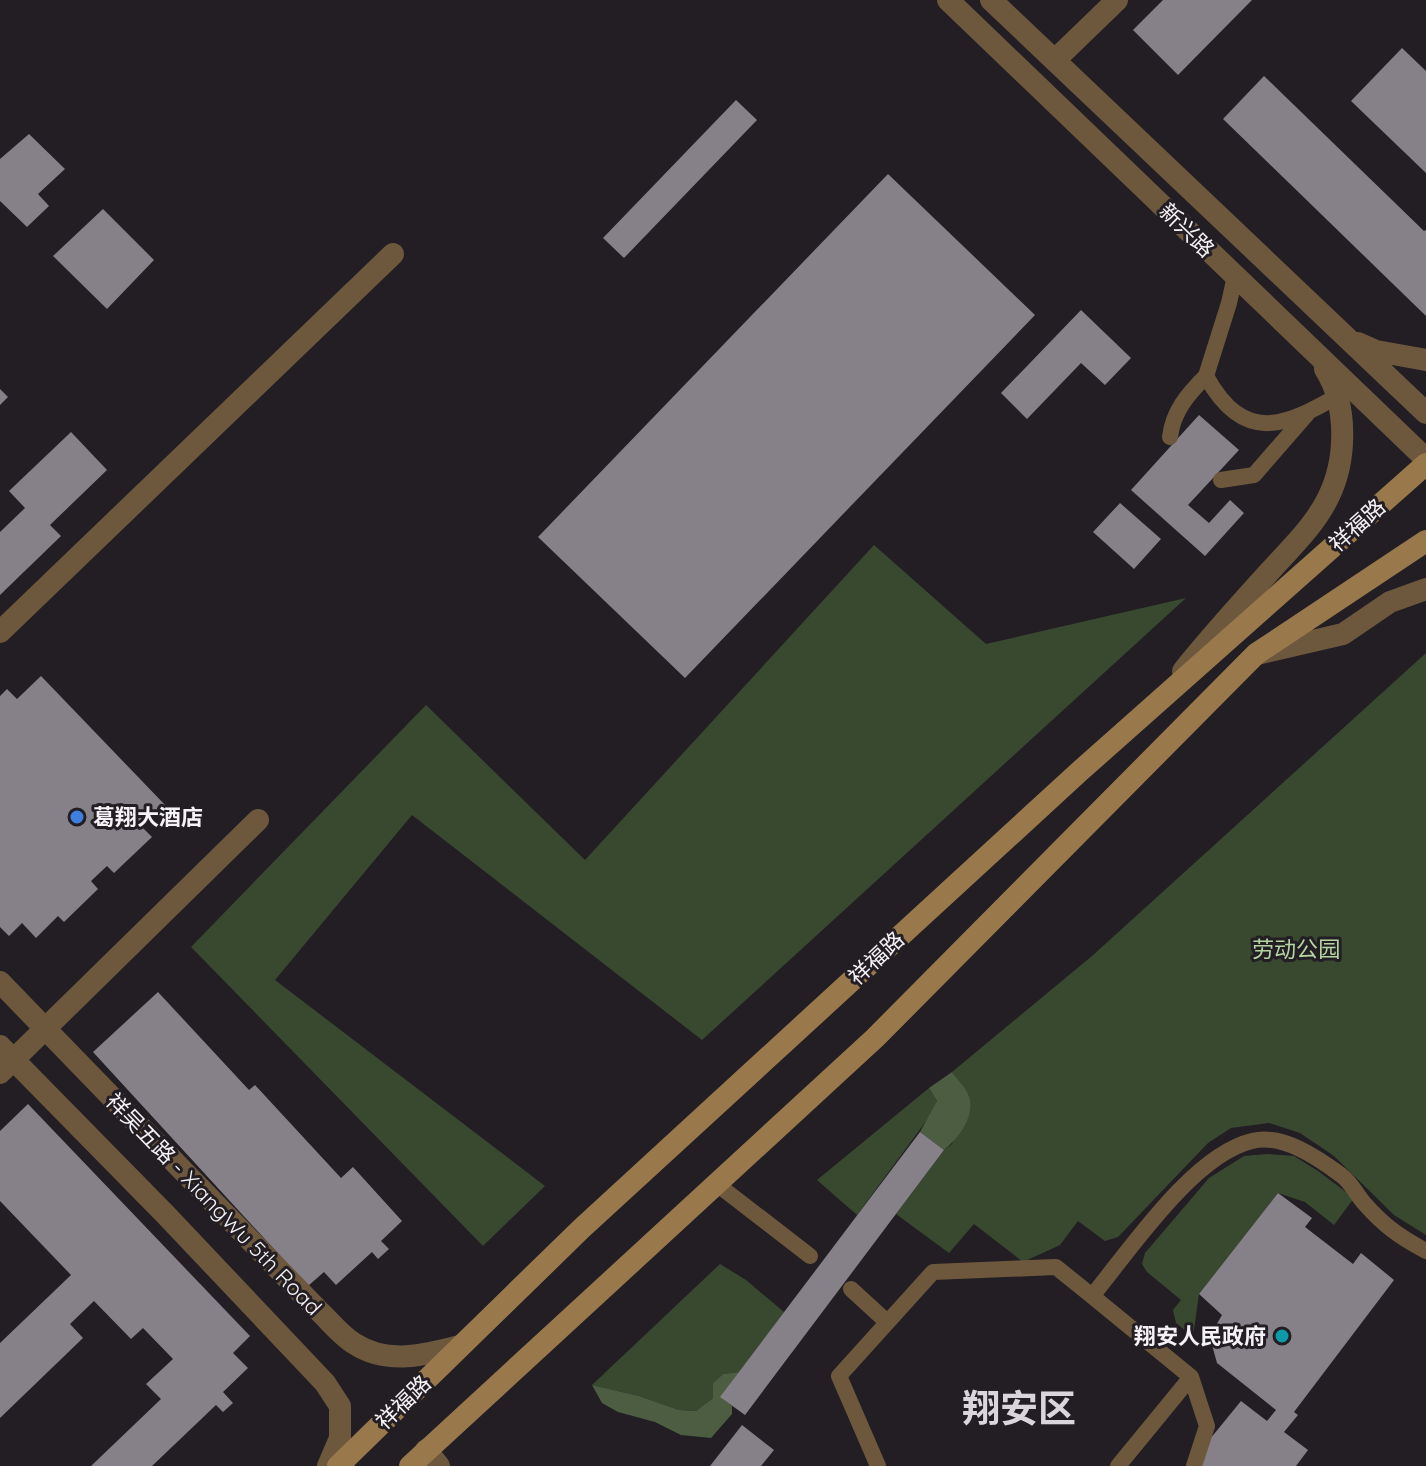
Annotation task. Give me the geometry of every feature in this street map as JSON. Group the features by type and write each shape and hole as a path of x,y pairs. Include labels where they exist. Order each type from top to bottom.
{"main road":[{"name":"祥福路","path":"338,1466 581,1229 1160,700 1426,462"},
{"path":"425,1461 875,1038 1256,654 1426,541"}],"street":[{"name":"新兴路","path":"948,0 1314,351 1344,392 1426,462"},
{"name":"新兴路","path":"991,0 1426,413"},
{"path":"1055,60 1117,0"},
{"path":"0,632 393,254"},
{"path":"1335,327 1376,351 1426,360"},
{"path":"1160,700 1214,632 1300,538 1328,499 1341,460 1340,415 1344,392"},
{"path":"1256,654 1343,634 1390,602 1426,589"},
{"path":"4,1059 44,1030 258,820"},
{"name":"祥吴五路 - XiangWu 5th Road","path":"0,982 355,1345 387,1356 421,1356 460,1346"},
{"name":"祥吴五路 - XiangWu 5th Road","path":"4,1059 166,1215 325,1383 340,1406 340,1438 328,1466"}],"lane":[{"path":"1170,437 1172,424 1187,395 1206,376 1221,333 1235,276"},
{"path":"1206,376 1220,401 1251,421 1283,424 1344,392"},
{"path":"1221,480 1254,475 1307,414"},
{"path":"1092,1296 1152,1221 1212,1160 1254,1140 1276,1141 1315,1156 1345,1178 1392,1233 1426,1251"},
{"path":"718,1185 810,1256"},
{"path":"878,1466 839,1376 887,1322 933,1272 1056,1267 1191,1377 1207,1426 1194,1466"},
{"path":"851,1289 887,1322"},
{"path":"1118,1466 1191,1377"}],"green space":[{"path":"874,545 986,644 1186,598 702,1040 412,815 275,980 545,1186 483,1246 191,947 426,705 585,860"},
{"name":"劳动公园","path":"1426,653 1426,1235 1394,1215 1334,1156 1300,1133 1269,1123 1231,1128 1208,1143 1118,1237 1105,1241 1078,1221 1060,1245 1023,1262 974,1224 949,1253 896,1214 944,1150 952,1144 969,1096 952,1072 1092,956"},
{"path":"952,1072 968,1094 970,1110 961,1132 944,1150 920,1132 937,1101 929,1088"},
{"path":"929,1088 937,1101 932,1113 857,1215 817,1180"},
{"path":"1244,1156 1294,1156 1354,1198 1334,1225 1305,1202 1278,1193 1199,1294 1193,1337 1176,1323 1173,1310 1181,1300 1147,1272 1142,1264 1145,1253 1209,1178"},
{"path":"720,1264 746,1280 784,1312 739,1372 723,1374 713,1383 713,1398 696,1411 679,1410 639,1396 592,1385"},
{"path":"739,1372 721,1397 732,1406 732,1414 711,1438 681,1435 655,1422 618,1412 602,1403 592,1385 639,1396 679,1410 696,1411 713,1398 713,1383 723,1374"}],"building":[{"path":"1163,0 1252,0 1178,75 1133,30"},
{"path":"1402,48 1426,71 1426,173 1351,101"},
{"path":"1264,76 1426,230 1426,316 1223,119"},
{"path":"736,100 757,120 624,258 603,238"},
{"path":"29,134 65,169 38,194 49,206 27,227 0,201 0,159"},
{"path":"888,174 1035,315 685,678 538,537"},
{"path":"103,209 154,260 107,309 53,256"},
{"path":"1081,310 1131,358 1105,385 1081,363 1027,419 1001,393"},
{"path":"0,389 8,397 0,405"},
{"path":"1199,415 1239,450 1188,505 1209,523 1230,500 1244,513 1205,556 1131,490"},
{"path":"71,432 107,470 50,525 61,536 0,595 0,532 25,508 9,491"},
{"path":"1120,503 1161,539 1134,569 1093,532"},
{"name":"葛翔大酒店","path":"41,676 166,806 143,828 152,837 114,873 107,866 91,881 98,889 64,922 58,916 36,938 22,923 9,936 0,927 0,696 7,689 17,699"},
{"path":"158,992 249,1090 255,1085 341,1178 353,1167 402,1221 381,1241 389,1249 378,1259 372,1252 336,1285 324,1272 308,1286 93,1052"},
{"path":"28,1104 250,1336 233,1353 248,1368 223,1392 233,1403 223,1412 216,1405 152,1466 91,1466 161,1399 146,1384 173,1359 143,1328 131,1339 94,1301 70,1324 83,1338 0,1418 0,1343 71,1275 0,1201 0,1131"},
{"path":"920,1132 944,1150 745,1415 720,1397"},
{"name":"翔安人民政府","path":"1278,1193 1312,1218 1305,1227 1353,1264 1361,1253 1394,1280 1294,1412 1298,1415 1284,1432 1308,1450 1296,1466 1188,1466 1241,1401 1267,1421 1276,1410 1217,1363 1212,1345 1215,1327 1222,1315 1199,1294"},
{"path":"742,1425 774,1450 761,1466 710,1466"}],"place":[{"name":"葛翔大酒店","path":"77,817"},
{"name":"翔安人民政府","path":"1282,1336"}],"district":[{"name":"翔安区","path":"1019,1409"}]}
